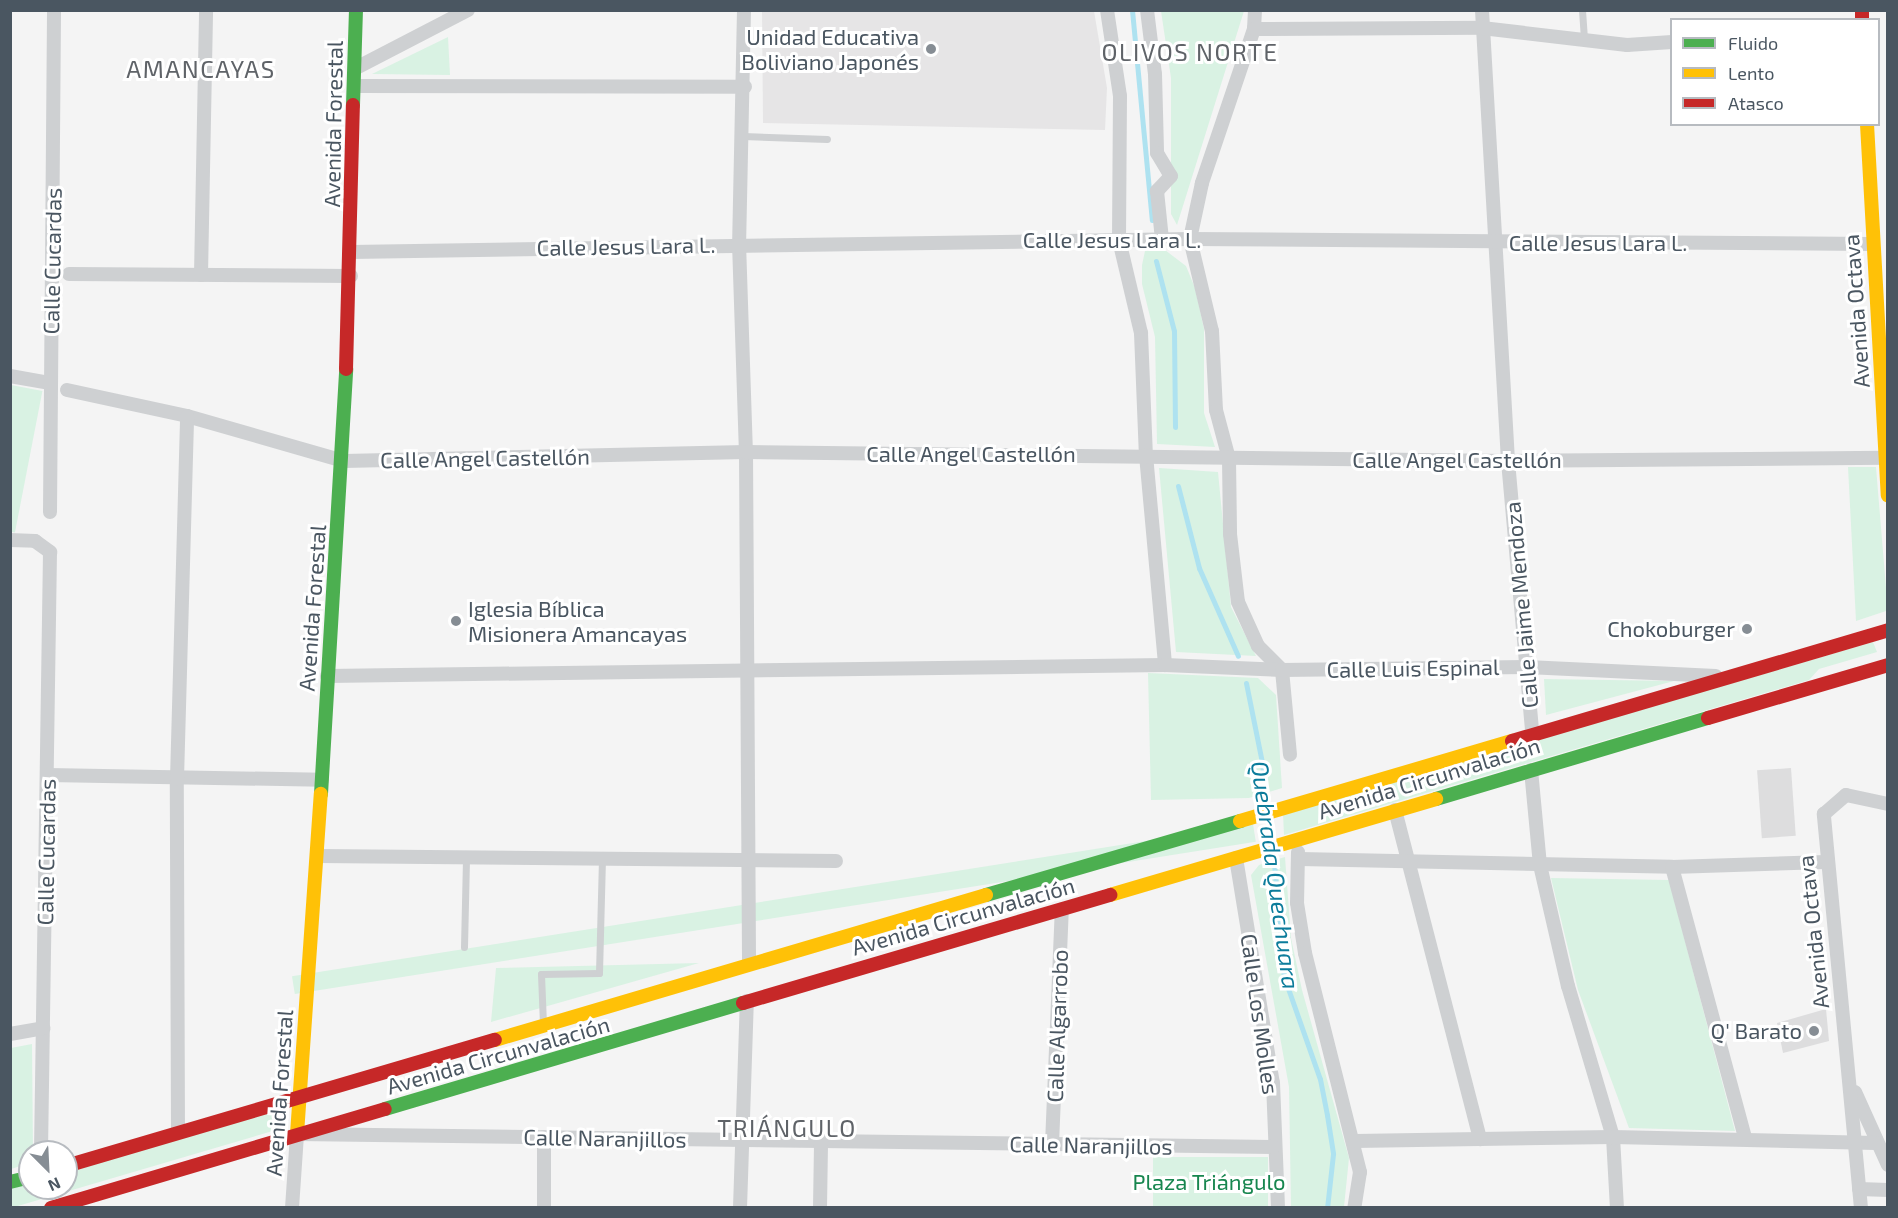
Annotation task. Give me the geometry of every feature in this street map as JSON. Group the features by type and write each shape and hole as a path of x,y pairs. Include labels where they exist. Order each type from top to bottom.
{"main road":[{"name":"Avenida Forestal","path":"297,1134 318,856 327,676 344,461 351,276 356,10"},
{"name":"Avenida Octava","path":"1867,126 1872,244 1885,374 1887,495"},
{"name":"Avenida Circunvalación","path":"78,1162 300,1094 543,1026 1532,732 1887,630"},
{"name":"Avenida Circunvalación","path":"51,1208 297,1134 541,1066 747,1001 1887,665"}],"street":[{"name":"Calle Cucardas","path":"50,512 54,10"},
{"path":"201,275 206,10"},
{"path":"356,68 468,10"},
{"path":"744,10 745,87 739,243 746,452 745,671 749,963"},
{"path":"1107,10 1119,96 1119,240 1142,333 1146,455 1165,665"},
{"path":"1147,10 1155,74 1157,153 1171,176 1156,191 1162,239"},
{"path":"1255,10 1254,29 1202,183 1190,239 1212,331 1216,410 1229,459 1238,602 1258,646 1282,670 1290,755"},
{"name":"Calle Jaime Mendoza","path":"1482,10 1508,461 1532,732"},
{"path":"1254,29 1482,28 1627,45 1670,42"},
{"path":"356,86 745,87"},
{"name":"Calle Jesus Lara L.","path":"351,252 739,243 1162,239 1872,244"},
{"path":"69,274 351,276"},
{"path":"10,376 50,383"},
{"name":"Calle Angel Castellón","path":"67,390 187,416 344,461 746,452 1508,461 1885,458"},
{"path":"178,1132 177,779 187,416"},
{"name":"Calle Cucardas","path":"10,540 35,541 50,552 41,1140"},
{"name":"Calle Luis Espinal","path":"327,676 1165,665 1282,670 1527,667 1725,677"},
{"path":"1531,770 1540,865 1568,986 1613,1137 1617,1208"},
{"path":"48,775 322,780"},
{"name":"Avenida Octava","path":"1861,1208 1826,862 1824,814 1836,801 1846,795 1887,804"},
{"path":"1395,810 1406,865 1480,1139"},
{"path":"1290,842 1300,859 1297,903 1305,953 1355,1141 1360,1172 1354,1208"},
{"path":"318,856 466,860 836,861"},
{"name":"Calle Los Molles","path":"1236,858 1273,1083 1278,1208"},
{"path":"1300,859 1406,865 1672,867 1826,862"},
{"path":"1672,867 1745,1138"},
{"name":"Calle Algarrobo","path":"1052,1144 1062,909"},
{"path":"740,1208 747,1001"},
{"path":"10,1034 43,1028"},
{"path":"1847,1067 1875,1143 1887,1165"},
{"name":"Calle Naranjillos","path":"297,1134 1274,1148"},
{"name":"Avenida Forestal","path":"292,1208 297,1134"},
{"path":"544,1137 544,1208"},
{"path":"1355,1141 1613,1137 1745,1138 1875,1143"},
{"path":"820,1208 821,1141"},
{"path":"1859,1189 1887,1190"}],"lane":[{"path":"1582,10 1584,41"},
{"path":"743,136 827,139"},
{"path":"464,946 466,860"},
{"path":"543,1026 542,974 599,974 602,860"}],"shaded area":[{"name":"Unidad Educativa Boliviano Japonés","path":"762,11 1094,11 1107,88 1105,130 763,123"}],"green space":[{"path":"1161,11 1244,11 1177,225 1171,214 1171,78"},
{"path":"448,37 450,75 372,74"},
{"path":"1165,250 1186,266 1195,288 1204,329 1204,413 1215,447 1157,444 1155,337 1142,284 1142,265 1145,251"},
{"path":"11,385 42,391 15,532 10,532"},
{"path":"1848,467 1876,467 1887,600 1886,611 1856,621"},
{"path":"1159,468 1218,472 1231,607 1256,656 1176,652"},
{"path":"1873,642 1877,652 1819,669 1809,680 1284,835 1283,814"},
{"path":"1148,673 1258,678 1276,695 1282,788 1249,798 1151,800"},
{"path":"1544,679 1674,681 1546,715"},
{"path":"1253,824 1256,842 295,994 292,976"},
{"path":"1285,857 1291,938 1302,990 1349,1158 1344,1207 1291,1207 1289,1087 1251,875 1259,865"},
{"path":"1551,878 1669,880 1735,1131 1629,1128 1578,990"},
{"path":"699,963 491,1022 496,968"},
{"path":"32,1044 33,1140 18,1140 18,1167 11,1169 11,1048"},
{"path":"273,1111 280,1117 276,1130 78,1188 78,1169"},
{"name":"Plaza Triángulo","path":"1153,1157 1268,1157 1268,1207 1153,1207"},
{"path":"18,1187 18,1200 38,1200 11,1208 11,1189"}],"building":[{"path":"1791,768 1796,836 1762,838 1757,770"},
{"path":"1826,1009 1829,1041 1783,1053 1777,1023"}],"waterway":[{"name":"Quebrada Quechuara","path":"1132,10 1152,220"},
{"name":"Quebrada Quechuara","path":"1156,261 1174,331 1175,427"},
{"name":"Quebrada Quechuara","path":"1178,486 1199,568 1238,656"},
{"name":"Quebrada Quechuara","path":"1246,683 1262,762 1271,842"},
{"name":"Quebrada Quechuara","path":"1273,852 1284,977 1320,1079 1333,1154 1327,1208"}],"traffic: fast":[{"path":"353,105 356,10"},
{"path":"321,794 346,369"},
{"path":"1436,799 1708,718"},
{"path":"986,895 1240,821"},
{"path":"385,1109 743,1003"},
{"path":"10,1182 18,1180"}],"traffic: slow":[{"path":"1867,126 1888,495"},
{"path":"1240,821 1512,741"},
{"path":"297,1134 321,794"},
{"path":"1110,895 1436,799"},
{"path":"495,1040 986,895"}],"traffic: jam":[{"path":"1862,10 1862,18"},
{"path":"346,369 353,105"},
{"path":"1512,741 1888,630"},
{"path":"1708,718 1888,665"},
{"path":"743,1003 1110,895"},
{"path":"78,1162 495,1040"},
{"path":"51,1208 385,1109"}],"place":[{"name":"Unidad Educativa Boliviano Japonés","path":"931,49"},
{"name":"Iglesia Bíblica Misionera Amancayas","path":"456,621"},
{"name":"Chokoburger","path":"1747,629"},
{"name":"Q' Barato","path":"1814,1031"}],"district":[{"name":"OLIVOS NORTE","path":"1190,52"},
{"name":"AMANCAYAS","path":"201,69"},
{"name":"TRIÁNGULO","path":"787,1128"}]}
